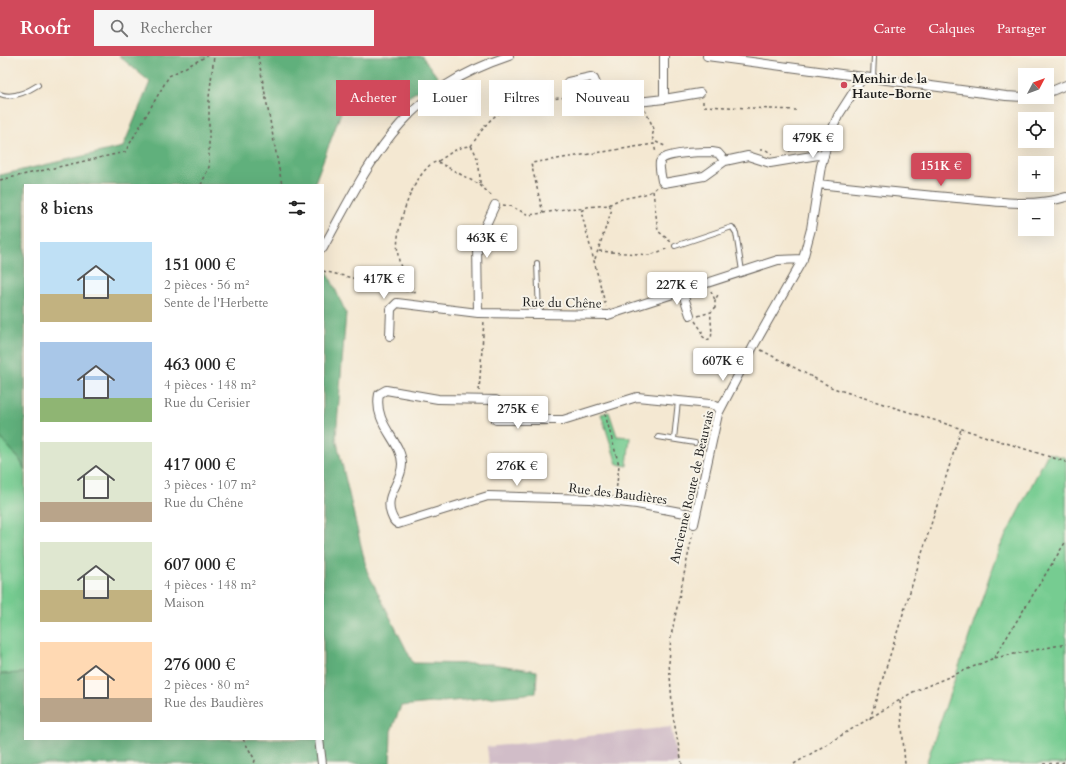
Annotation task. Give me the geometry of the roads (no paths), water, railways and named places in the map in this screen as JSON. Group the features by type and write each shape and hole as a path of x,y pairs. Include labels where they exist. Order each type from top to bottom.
{"street":[{"path":"324,246 379,150 408,114 441,87 470,71 509,56"},
{"path":"664,56 664,99"},
{"path":"707,56 1018,97"},
{"path":"577,80 591,77 594,80"},
{"name":"Ancienne Route de Beauvais","path":"694,524 716,423 721,408 803,258 811,229 824,156 838,116 863,77"},
{"path":"1054,90 1066,85"},
{"path":"644,102 700,93"},
{"path":"725,161 718,153 712,152 669,154 660,161 663,182 704,176 725,161 748,156 770,163 818,155 824,156"},
{"path":"818,184 1022,203 1042,202 1066,197"},
{"path":"481,313 478,240 495,205"},
{"name":"Rue du Chêne","path":"390,336 391,309 397,303 481,313 608,315 778,260 803,258"},
{"path":"682,291 690,315"},
{"name":"Rue des Baudières","path":"678,400 637,396 563,420 496,420 496,400 438,399 386,390 381,392 378,404 380,416 400,457 401,471 388,504 393,520 398,524 488,496 584,499 614,502 696,515"},
{"path":"678,400 710,404 721,408"},
{"path":"319,740 322,764"}],"lane":[{"path":"873,78 874,56"},
{"path":"0,94 10,96 28,91 38,85"},
{"path":"675,246 732,227 736,233 742,271"},
{"path":"537,263 539,314"},
{"path":"674,439 678,400"},
{"path":"658,437 695,443"}],"place":[{"name":"Menhir de la Haute-Borne","path":"844,85"}]}
